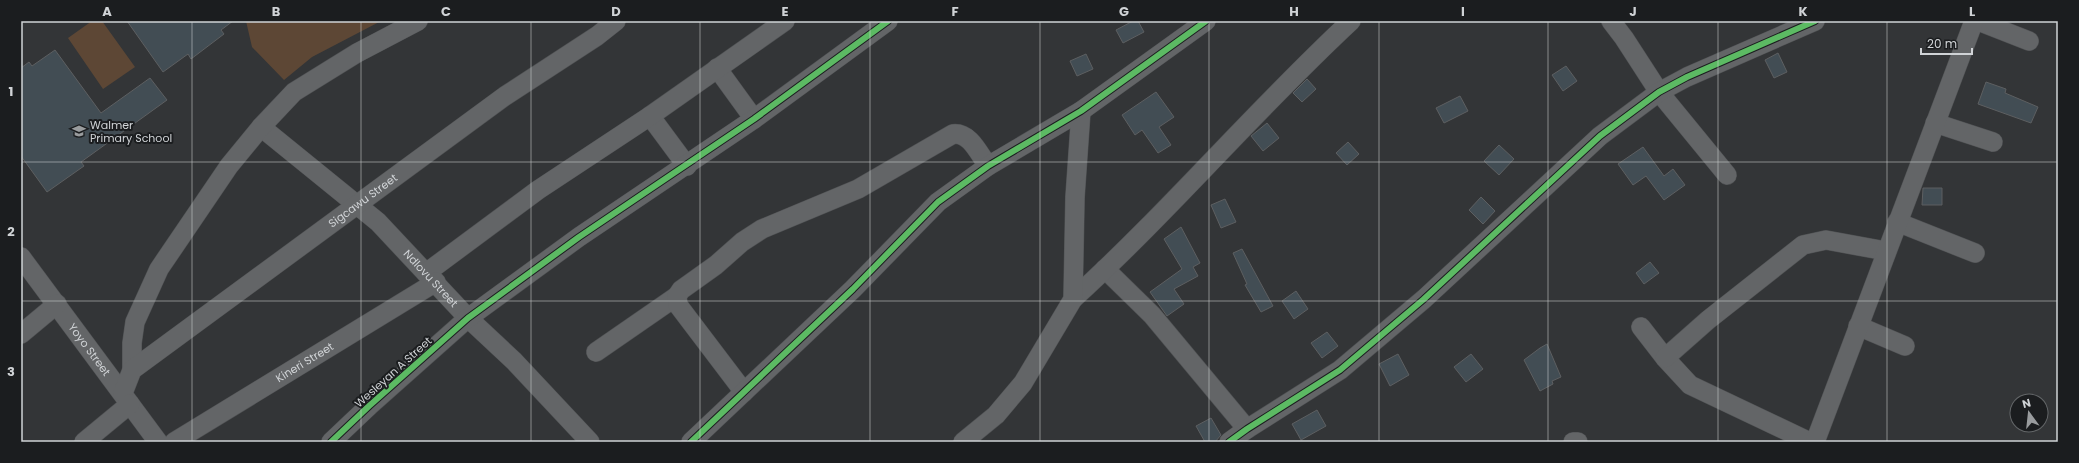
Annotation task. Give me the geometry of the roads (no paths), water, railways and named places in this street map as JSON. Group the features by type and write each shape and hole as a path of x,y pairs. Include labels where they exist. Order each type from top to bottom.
{"street":[{"path":"84,442 126,398 132,370 132,342 135,322 159,269 229,166 261,127 294,92 357,53 418,21"},
{"name":"Sigcawu Street","path":"132,370 505,96 597,36 616,21"},
{"name":"Kineri Street","path":"174,442 431,277 538,190 650,116 785,21"},
{"name":"Wesleyan A Street","path":"331,442 468,318 579,237 687,166 754,119 888,21"},
{"path":"691,442 853,289 938,202 988,166 1080,111 1206,21"},
{"path":"963,442 996,415 1023,383 1073,299 1105,269 1261,107 1351,21"},
{"path":"1611,21 1624,38 1659,92 1727,175"},
{"path":"1230,442 1247,429 1340,370 1424,300 1600,136 1659,92 1686,77 1815,21"},
{"path":"1815,442 1974,21"},
{"path":"1978,21 2029,40"},
{"path":"717,68 754,119"},
{"path":"1073,299 1075,197 1080,111"},
{"path":"650,116 687,166"},
{"path":"1935,123 1993,142"},
{"name":"Ndlovu Street","path":"261,127 378,222 468,318 514,361 590,442"},
{"path":"596,352 677,296 681,290 716,265 742,242 762,229 858,189 953,134 960,133 966,137 988,166"},
{"path":"1897,222 1976,254"},
{"path":"1665,358 1708,320 1803,245 1826,240 1886,251"},
{"name":"Yoyo Street","path":"21,257 158,442"},
{"path":"1105,269 1152,316 1247,429"},
{"path":"677,296 678,305 744,392"},
{"path":"21,334 57,304"},
{"path":"1858,326 1905,346"},
{"path":"1641,327 1665,358 1690,385 1810,442"},
{"path":"1573,442 1578,442"}],"place":[{"name":"Walmer Primary School","path":"79,131"}]}
